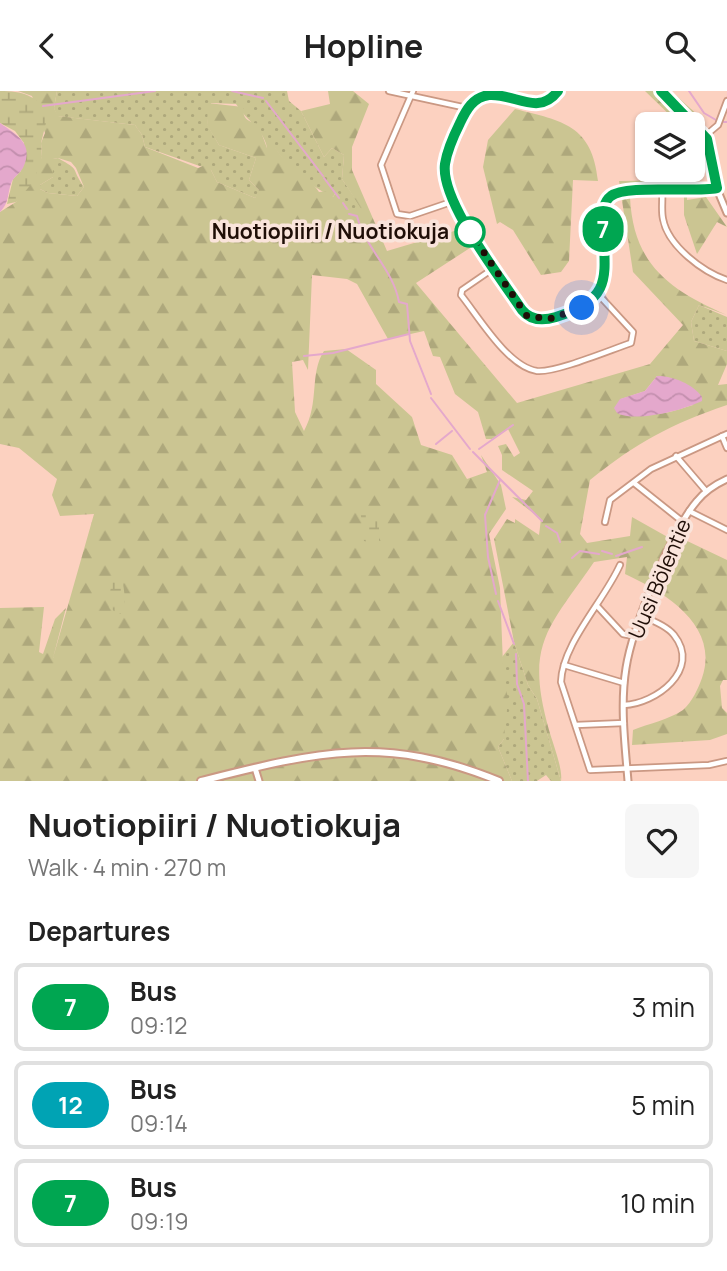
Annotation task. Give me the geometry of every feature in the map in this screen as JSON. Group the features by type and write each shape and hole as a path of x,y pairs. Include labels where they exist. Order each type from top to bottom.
{"main road":[{"path":"201,781 325,753 390,751 440,759 499,781"}],"street":[{"path":"389,91 412,93 467,108"},
{"path":"558,91 549,101 541,104 503,94 484,96 467,108 445,162 454,201 464,222 522,310 533,319 549,319 576,310 598,295 604,278 603,214 607,201 622,192 717,188"},
{"path":"661,91 682,112"},
{"path":"412,93 381,165 397,214 410,216 454,201"},
{"path":"727,101 718,125 705,136 717,188 727,212"},
{"path":"718,125 727,126"},
{"path":"662,191 663,219 670,235 708,273 727,280"},
{"path":"494,268 462,290 461,295 513,359 531,369 550,369 631,343 633,331 598,295"},
{"path":"605,522 610,500 651,468 724,435 727,448"},
{"path":"676,456 706,491"},
{"name":"Uusi Bölentie","path":"628,781 624,683 633,636 683,521 706,491 727,479"},
{"path":"634,483 683,521"},
{"path":"689,511 727,530"},
{"path":"620,565 564,664 561,683 590,770 709,765 727,761"},
{"path":"598,607 623,634 633,636"},
{"path":"624,705 639,703 662,692 671,684 681,665 680,646 674,635 641,616"},
{"path":"564,664 624,683"},
{"path":"576,725 624,723"},
{"path":"256,768 259,781"}],"green space":[{"path":"0,91 28,95 44,108 48,115 41,143 42,157 34,181 16,202 7,204 13,179 21,171 24,143 15,131 0,123"},
{"path":"18,91 57,91 54,108 58,116 135,125 142,135 145,147 198,168 208,164 217,182 255,198 259,190 249,180 256,158 219,145 207,125 208,103 243,107 246,119 258,124 267,148 275,147 319,192 327,191 333,197 337,191 349,210 362,210 342,179 344,155 332,148 324,157 301,111 330,104 328,91 353,91 369,104 352,147 352,170 387,251 461,229 473,246 416,283 517,403 650,364 683,325 633,272 619,181 687,182 687,200 706,197 727,227 717,222 697,254 684,215 684,195 630,197 638,240 658,272 688,295 727,315 699,305 691,322 694,341 727,351 727,364 718,385 727,384 727,405 655,436 623,455 590,480 580,534 587,543 630,536 632,517 680,544 683,539 727,560 727,680 723,680 720,686 722,708 727,713 727,734 710,740 632,745 633,730 672,716 689,703 702,678 706,659 703,642 686,614 657,591 625,574 627,557 594,562 553,622 540,657 542,701 559,763 561,781 537,699 528,685 514,642 494,539 507,519 515,523 515,519 539,535 541,519 512,497 526,500 533,491 502,470 502,455 498,446 506,444 514,457 520,453 508,429 492,439 486,439 478,412 455,394 440,357 433,356 424,331 388,339 357,284 347,279 312,275 308,370 303,360 292,362 295,412 304,431 312,410 319,360 324,351 346,349 376,370 376,384 412,417 421,445 452,455 467,479 487,472 481,455 501,485 506,509 489,534 500,588 503,665 508,700 504,739 498,747 512,781 0,781 0,608 44,607 39,652 43,654 55,619 66,608 53,658 94,514 60,516 52,495 57,479 19,448 0,444 0,212 16,202 42,157 41,143 45,133 32,96","holes":["53,159 71,162 84,187 77,196 48,193 40,189 40,185 53,177","657,376 670,378 693,405 656,414 640,410 621,399 645,391"]},
{"path":"57,91 287,91 289,101 301,111 324,157 332,148 344,155 342,179 363,210 349,210 336,192 333,197 318,189 293,169 275,148 267,148 259,130 236,104 211,103 207,124 219,145 256,158 249,180 260,191 255,198 217,182 211,170 145,147 142,135 135,125 57,116 54,108"},
{"path":"645,91 671,91 694,112 667,112"},
{"path":"515,109 547,117 572,129 582,137 595,162 598,181 573,180 569,261 561,272 541,275 513,230 500,222 497,224 483,167 488,140"},
{"path":"58,158 73,168 84,187 77,196 48,193 40,189 40,185 53,177 53,159"},
{"path":"699,305 727,317 727,351 694,341 691,322"},
{"path":"365,507 379,523 379,541 374,545 364,541 360,508"},
{"path":"114,571 121,572 124,588 125,599 121,614 110,609 108,603"},
{"path":"514,642 528,685 537,699 561,781 551,781 546,775 537,781 512,781 498,747 504,739 502,657"}],"water":[{"path":"0,123 22,141 27,152 23,168 12,181 7,201 0,212"},
{"path":"657,376 676,379 688,385 698,392 702,401 647,416 625,416 617,413 614,408 620,399 645,391"}],"waterway":[{"path":"43,106 155,91"},
{"path":"232,91 263,98"},
{"path":"689,91 704,113 716,120"},
{"path":"266,101 323,176"},
{"path":"722,122 727,122"},
{"path":"324,178 339,198"},
{"path":"343,203 347,209"},
{"path":"349,214 357,216 366,238 391,279 399,302 407,304 410,341 431,394"},
{"path":"304,356 333,353 409,334"},
{"path":"431,398 470,449"},
{"path":"479,449 513,425"},
{"path":"436,444 452,431"},
{"path":"473,452 542,521"},
{"path":"496,594 488,557 485,515 500,480"},
{"path":"546,526 557,533 560,542"},
{"path":"616,556 642,547"},
{"path":"572,558 580,551 599,554"},
{"path":"602,551 612,554"},
{"path":"498,601 514,644"},
{"path":"516,654 517,684 524,704 528,781"}],"bus line":[{"name":"7","path":"558,91 549,101 536,105 492,95 476,99 463,116 445,162 450,189 464,222 522,310 533,319 549,319 576,310 598,295 604,278 603,214 612,195 622,192 717,188 707,139 686,114 661,91"}],"place":[{"name":"Nuotiopiiri / Nuotiokuja","path":"470,232"}],"route":[{"path":"470,232 527,316 533,319 549,319 582,308"}]}
